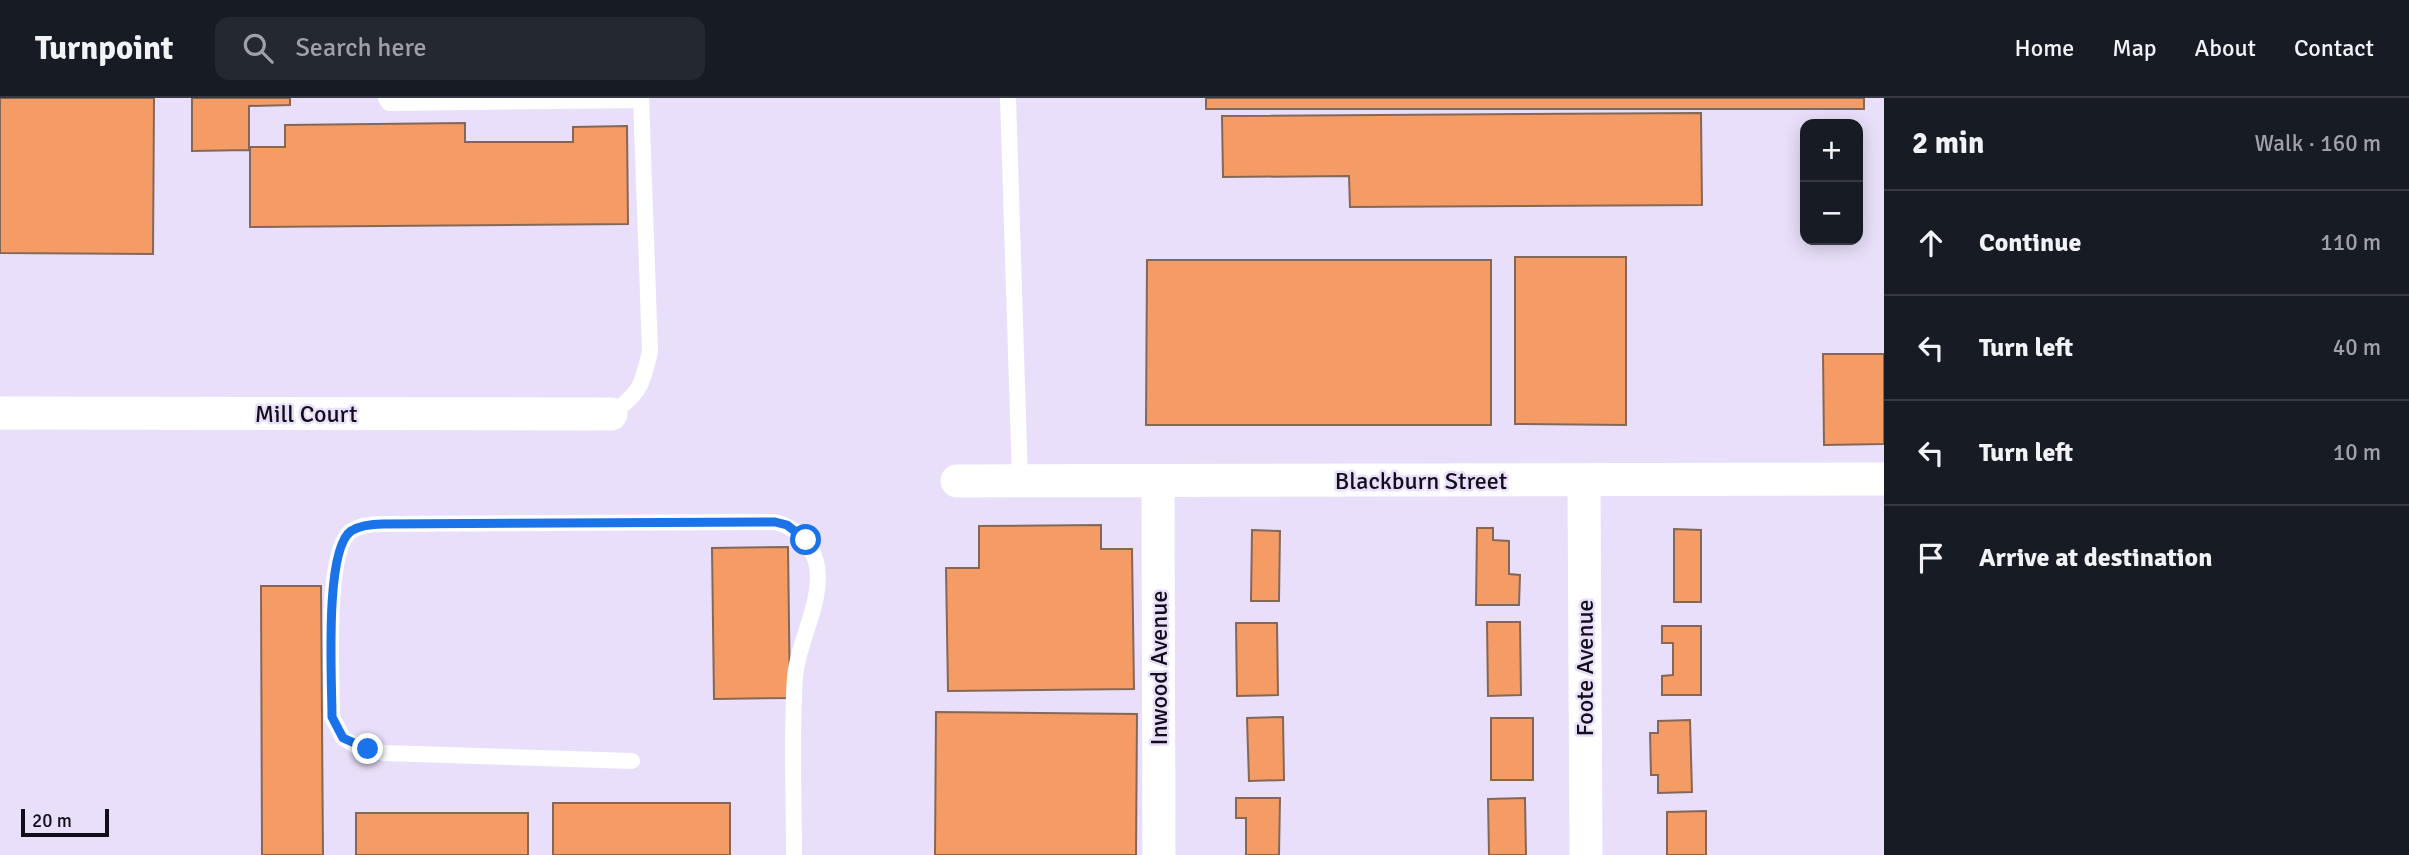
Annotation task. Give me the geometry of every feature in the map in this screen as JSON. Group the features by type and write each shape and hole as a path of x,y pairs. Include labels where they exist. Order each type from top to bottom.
{"street":[{"name":"Mill Court","path":"0,413 611,414"},
{"name":"Blackburn Street","path":"957,481 1884,479"},
{"name":"Foote Avenue","path":"1584,480 1586,855"},
{"name":"Inwood Avenue","path":"1158,481 1159,855"}],"lane":[{"path":"386,98 389,103 641,99 650,352 642,387 631,401 611,414"},
{"path":"1008,98 1020,481"},
{"path":"632,761 400,754 358,747 343,738 332,717 333,571 343,540 351,531 366,525 383,524 775,522 787,525 806,540 817,566 817,580 795,675 794,855"}],"building":[{"path":"0,98 154,98 153,254 0,253"},
{"path":"192,98 290,98 290,105 249,106 249,150 192,151"},
{"path":"1206,98 1864,98 1864,109 1206,109"},
{"path":"1701,113 1702,205 1350,207 1349,176 1223,177 1222,116"},
{"path":"465,123 465,142 573,142 573,127 627,126 628,224 250,227 250,147 285,147 285,125"},
{"path":"1515,257 1626,257 1626,425 1515,424"},
{"path":"1147,260 1491,260 1491,425 1146,425"},
{"path":"1823,354 1884,354 1884,444 1824,445"},
{"path":"1101,525 1101,549 1132,549 1134,689 948,691 946,568 979,568 979,526"},
{"path":"1477,528 1493,528 1493,540 1509,541 1509,574 1520,575 1519,605 1476,605"},
{"path":"1674,529 1701,530 1701,602 1674,602"},
{"path":"1252,530 1280,531 1279,601 1251,601"},
{"path":"788,547 790,698 714,699 712,548"},
{"path":"261,586 321,586 323,855 262,855"},
{"path":"1487,622 1520,622 1521,695 1488,696"},
{"path":"1236,623 1277,623 1278,695 1237,696"},
{"path":"1662,626 1701,626 1701,695 1662,695 1662,676 1673,675 1673,643 1662,643"},
{"path":"936,712 1137,714 1136,855 935,855"},
{"path":"1283,717 1284,780 1249,781 1247,718"},
{"path":"1491,718 1533,718 1533,780 1491,780"},
{"path":"1690,720 1692,792 1658,793 1658,775 1651,775 1650,733 1658,733 1658,721"},
{"path":"1236,798 1280,798 1279,855 1246,855 1246,818 1236,818"},
{"path":"1525,798 1526,855 1489,855 1488,799"},
{"path":"553,803 730,803 730,855 553,855"},
{"path":"1706,811 1706,855 1667,855 1667,812"},
{"path":"356,813 528,813 528,855 356,855"}],"route":[{"path":"368,749 358,747 343,738 334,726 332,717 333,571 343,540 351,531 366,525 383,524 775,522 787,525 806,540"}]}
